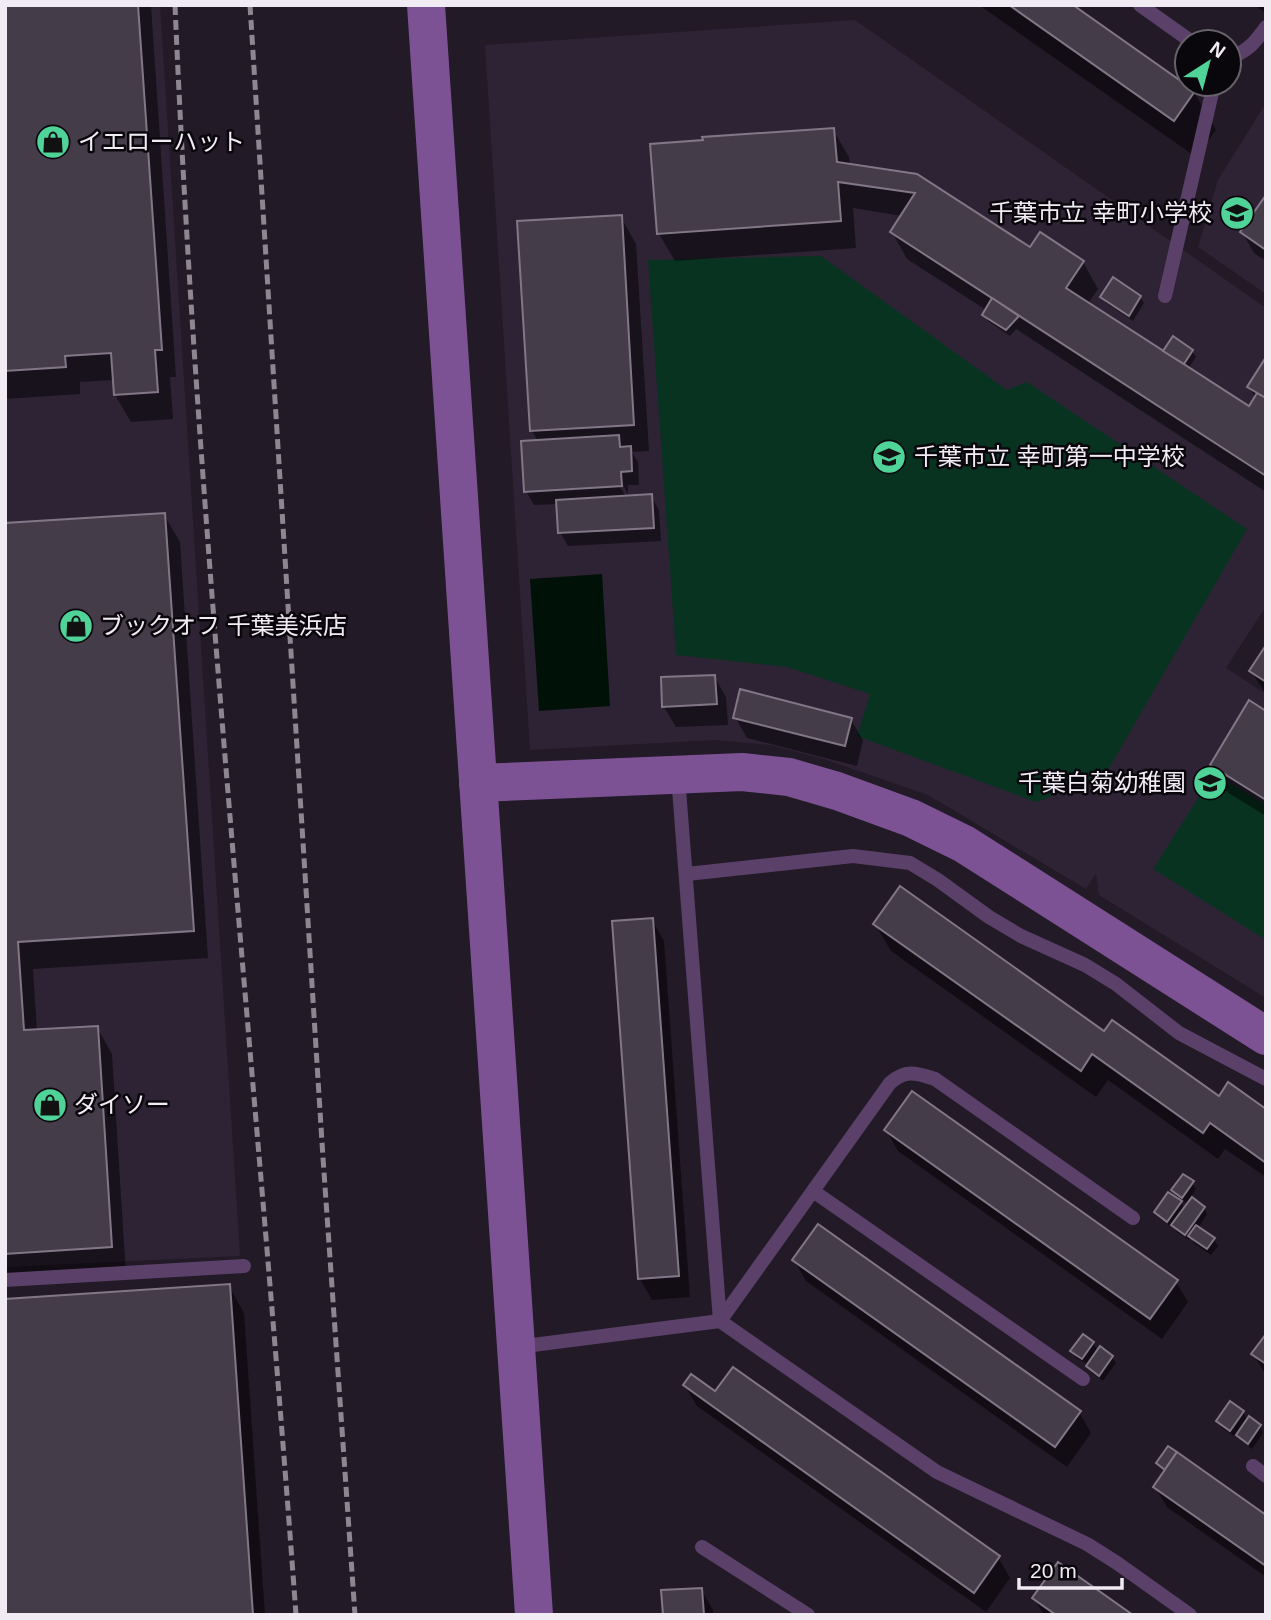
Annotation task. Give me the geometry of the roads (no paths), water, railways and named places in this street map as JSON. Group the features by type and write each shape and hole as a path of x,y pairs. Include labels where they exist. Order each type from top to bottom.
{"street":[{"path":"426,5 534,1615"},
{"path":"478,783 742,772 789,777 911,818 964,844 1266,1036"}],"lane":[{"path":"1140,5 1173,28"},
{"path":"1243,52 1257,40 1266,27"},
{"path":"1165,296 1211,98"},
{"path":"677,775 687,874 720,1321"},
{"path":"687,874 853,856 910,863 939,880 989,918 1085,965 1116,984 1179,1033 1266,1079"},
{"path":"720,1321 890,1083 900,1074 916,1073 935,1079 1133,1218"},
{"path":"813,1191 1083,1379"},
{"path":"5,1280 244,1266"},
{"path":"517,1347 720,1321 937,1472 1087,1544 1190,1615"},
{"path":"1253,1466 1266,1476"},
{"path":"702,1547 808,1615"}],"railway":[{"path":"175,5 185,207 213,609 296,1615"},
{"path":"250,5 323,1158 355,1615"}],"place":[{"name":"イエローハット","path":"53,142"},
{"name":"千葉市立 幸町小学校","path":"1237,213"},
{"name":"千葉市立 幸町第一中学校","path":"889,457"},
{"name":"ブックオフ 千葉美浜店","path":"76,626"},
{"name":"千葉白菊幼稚園","path":"1210,783"},
{"name":"ダイソー","path":"50,1105"}]}
